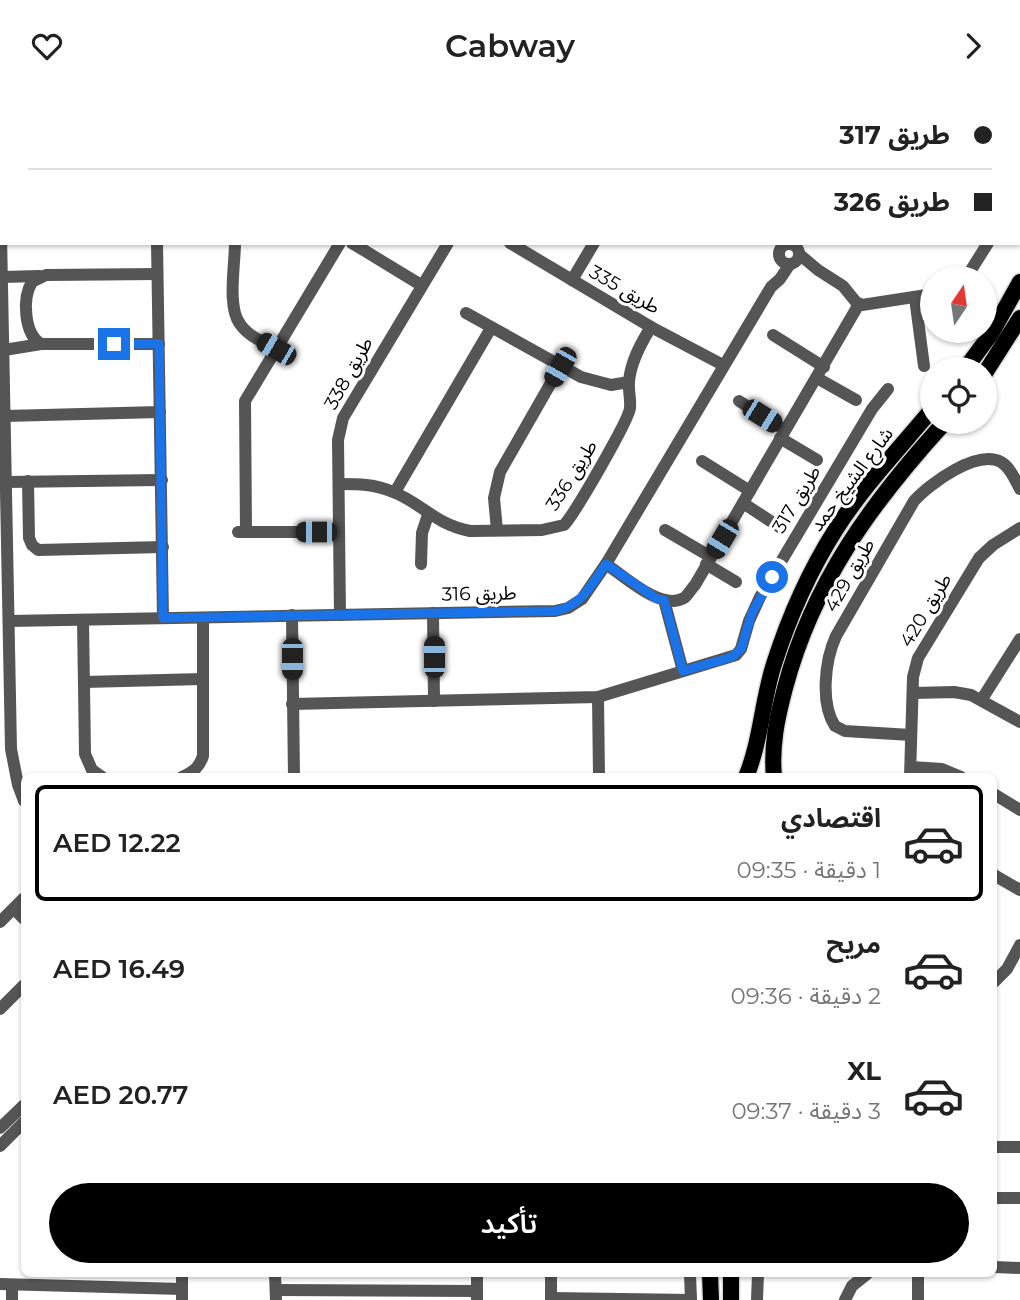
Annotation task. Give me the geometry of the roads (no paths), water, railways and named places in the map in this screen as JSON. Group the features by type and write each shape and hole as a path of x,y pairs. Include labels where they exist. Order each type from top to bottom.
{"main road":[{"path":"974,357 991,334 1020,282"},
{"path":"995,357 1020,318"},
{"name":"شارع الشيخ حمد","path":"748,773 753,760 774,665 807,582 836,529 920,424"},
{"name":"شارع الشيخ حمد","path":"774,773 773,743 789,672 820,594 848,542 874,506 935,434"},
{"path":"710,1277 711,1300"},
{"path":"731,1277 731,1300"}],"street":[{"path":"2,245 4,350 2,392 5,416 4,488 11,749 21,793"},
{"path":"156,245 163,618"},
{"path":"235,245 233,311 240,325 251,335 276,349"},
{"path":"339,245 245,401 242,532 339,532"},
{"path":"355,245 421,285"},
{"name":"طريق 338","path":"340,615 338,440 342,418 447,245"},
{"name":"طريق 335","path":"513,245 651,327 723,365"},
{"path":"572,280 593,245"},
{"path":"772,245 789,252 844,286 859,304 870,305 920,297"},
{"path":"974,266 986,247"},
{"name":"طريق 316","path":"9,621 568,608 582,599 606,564 771,287 774,274 789,252"},
{"path":"2,277 157,274"},
{"path":"40,276 29,286 27,297 29,329 33,338 41,344"},
{"path":"915,298 923,357"},
{"path":"606,564 657,599 673,602 685,597 709,561 859,304"},
{"path":"466,313 560,367 596,382 611,385 629,382"},
{"name":"طريق 336","path":"339,484 368,484 395,492 428,515 459,529 558,528 568,521 630,409 629,382 641,342 651,327"},
{"path":"395,492 491,328"},
{"path":"773,335 856,400"},
{"path":"4,350 41,344 159,344"},
{"path":"497,530 494,498 500,472 560,367"},
{"name":"طريق 317","path":"292,704 598,697 732,657 738,652 760,597 878,400 888,389"},
{"path":"739,401 817,460"},
{"path":"5,416 160,412"},
{"name":"طريق 429","path":"911,735 845,731 835,726 827,707 827,678 832,645 914,502 929,486 968,464 986,459 1005,465 1018,481"},
{"path":"702,461 750,491"},
{"path":"4,488 28,481 162,480"},
{"path":"28,481 29,538 38,550 46,552 163,547"},
{"path":"743,503 781,527"},
{"path":"421,564 422,533 428,515"},
{"name":"طريق 420","path":"910,772 912,693 914,667 918,658 979,558 993,545 1020,528"},
{"path":"665,530 736,582"},
{"path":"664,600 683,671"},
{"path":"433,613 434,701"},
{"path":"292,615 294,773"},
{"path":"191,773 200,765 203,756 203,618"},
{"path":"83,620 86,760 96,773"},
{"path":"982,699 1020,639"},
{"path":"84,682 203,678"},
{"path":"912,693 954,692 982,699 1020,722"},
{"path":"598,697 599,773"},
{"path":"910,772 942,769 952,773"},
{"path":"998,796 1020,810"},
{"path":"997,877 1020,890"},
{"path":"0,922 21,901"},
{"path":"14,909 21,916"},
{"path":"997,979 1019,949"},
{"path":"0,1009 21,988"},
{"path":"0,1128 21,1108"},
{"path":"0,1146 21,1125"},
{"path":"997,1147 1020,1147"},
{"path":"997,1198 1020,1198"},
{"path":"997,1267 1020,1268"},
{"path":"275,1277 276,1295 477,1296 477,1277"},
{"path":"551,1277 551,1299 691,1300 691,1277"},
{"path":"757,1300 758,1277"},
{"path":"847,1277 852,1286"},
{"path":"845,1300 852,1286 863,1277"},
{"path":"918,1277 918,1300"},
{"path":"12,1300 6,1285 100,1280 182,1294"}]}
